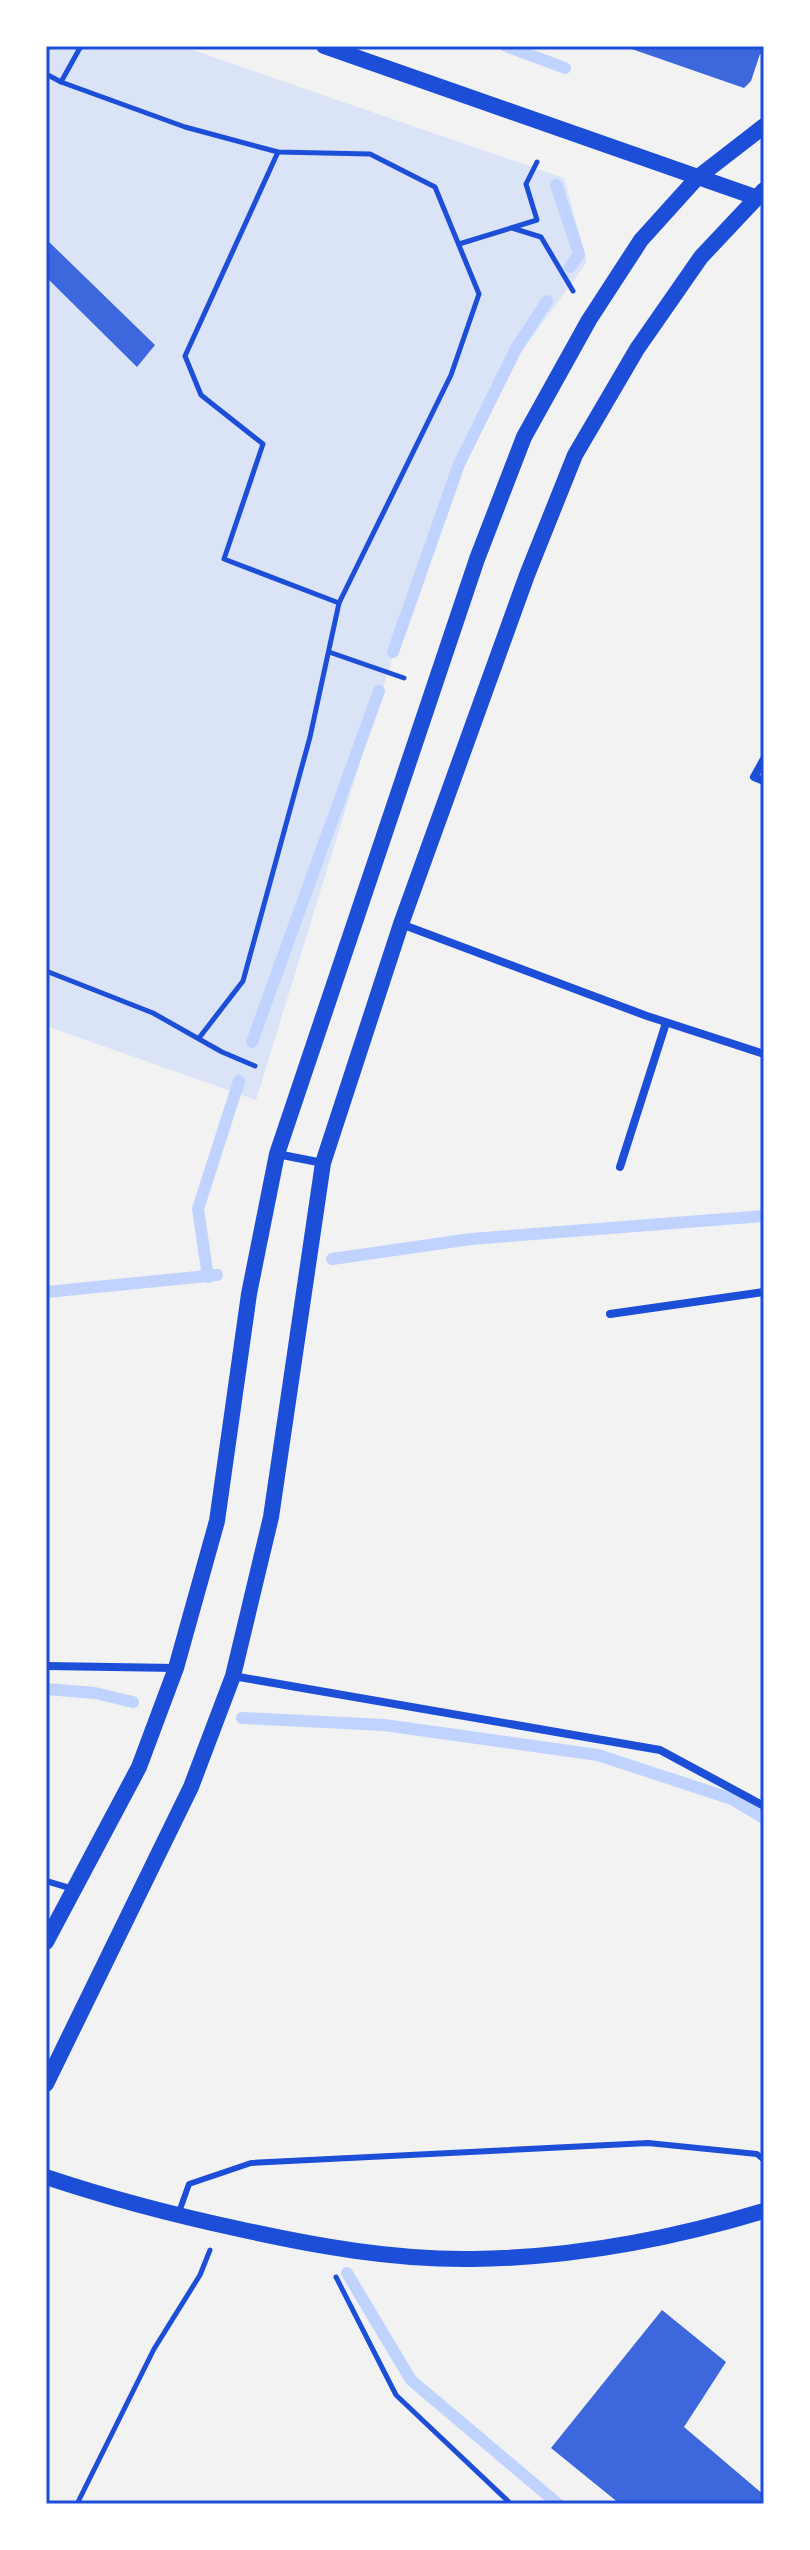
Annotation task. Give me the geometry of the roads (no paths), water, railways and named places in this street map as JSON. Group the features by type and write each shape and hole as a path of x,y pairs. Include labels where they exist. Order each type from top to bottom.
{"main road":[{"path":"46,2084 191,1787 233,1676 271,1517 323,1163 401,924 527,575 575,455 646,336 701,257 760,194 697,178 324,46"},
{"path":"46,1942 139,1767 176,1668 217,1521 249,1294 277,1154 472,573 524,437 589,320 641,240 697,178 764,126"},
{"path":"46,2177 105,2197 221,2225 321,2247 387,2255 472,2259 595,2251 693,2233 764,2211"}],"street":[{"path":"764,759 754,777 764,781"},
{"path":"401,924 666,1023 764,1054"},
{"path":"620,1167 666,1023"},
{"path":"277,1154 323,1163"},
{"path":"610,1314 764,1292"},
{"path":"46,1666 176,1668"},
{"path":"233,1676 660,1750 764,1806"}],"lane":[{"path":"46,1881 74,1889"},
{"path":"178,2215 189,2184 251,2163 648,2143 757,2154 764,2160"}],"waterway":[{"path":"506,46 565,68"},
{"path":"556,185 579,254 570,267"},
{"path":"393,652 459,464 517,347 547,301"},
{"path":"252,1042 379,691"},
{"path":"208,1277 198,1209 239,1081"},
{"path":"332,1259 471,1239 764,1216"},
{"path":"46,1292 217,1275"},
{"path":"46,1689 95,1693 133,1702"},
{"path":"242,1718 384,1725 598,1755 732,1799 764,1818"},
{"path":"347,2273 411,2380 558,2504"}]}
